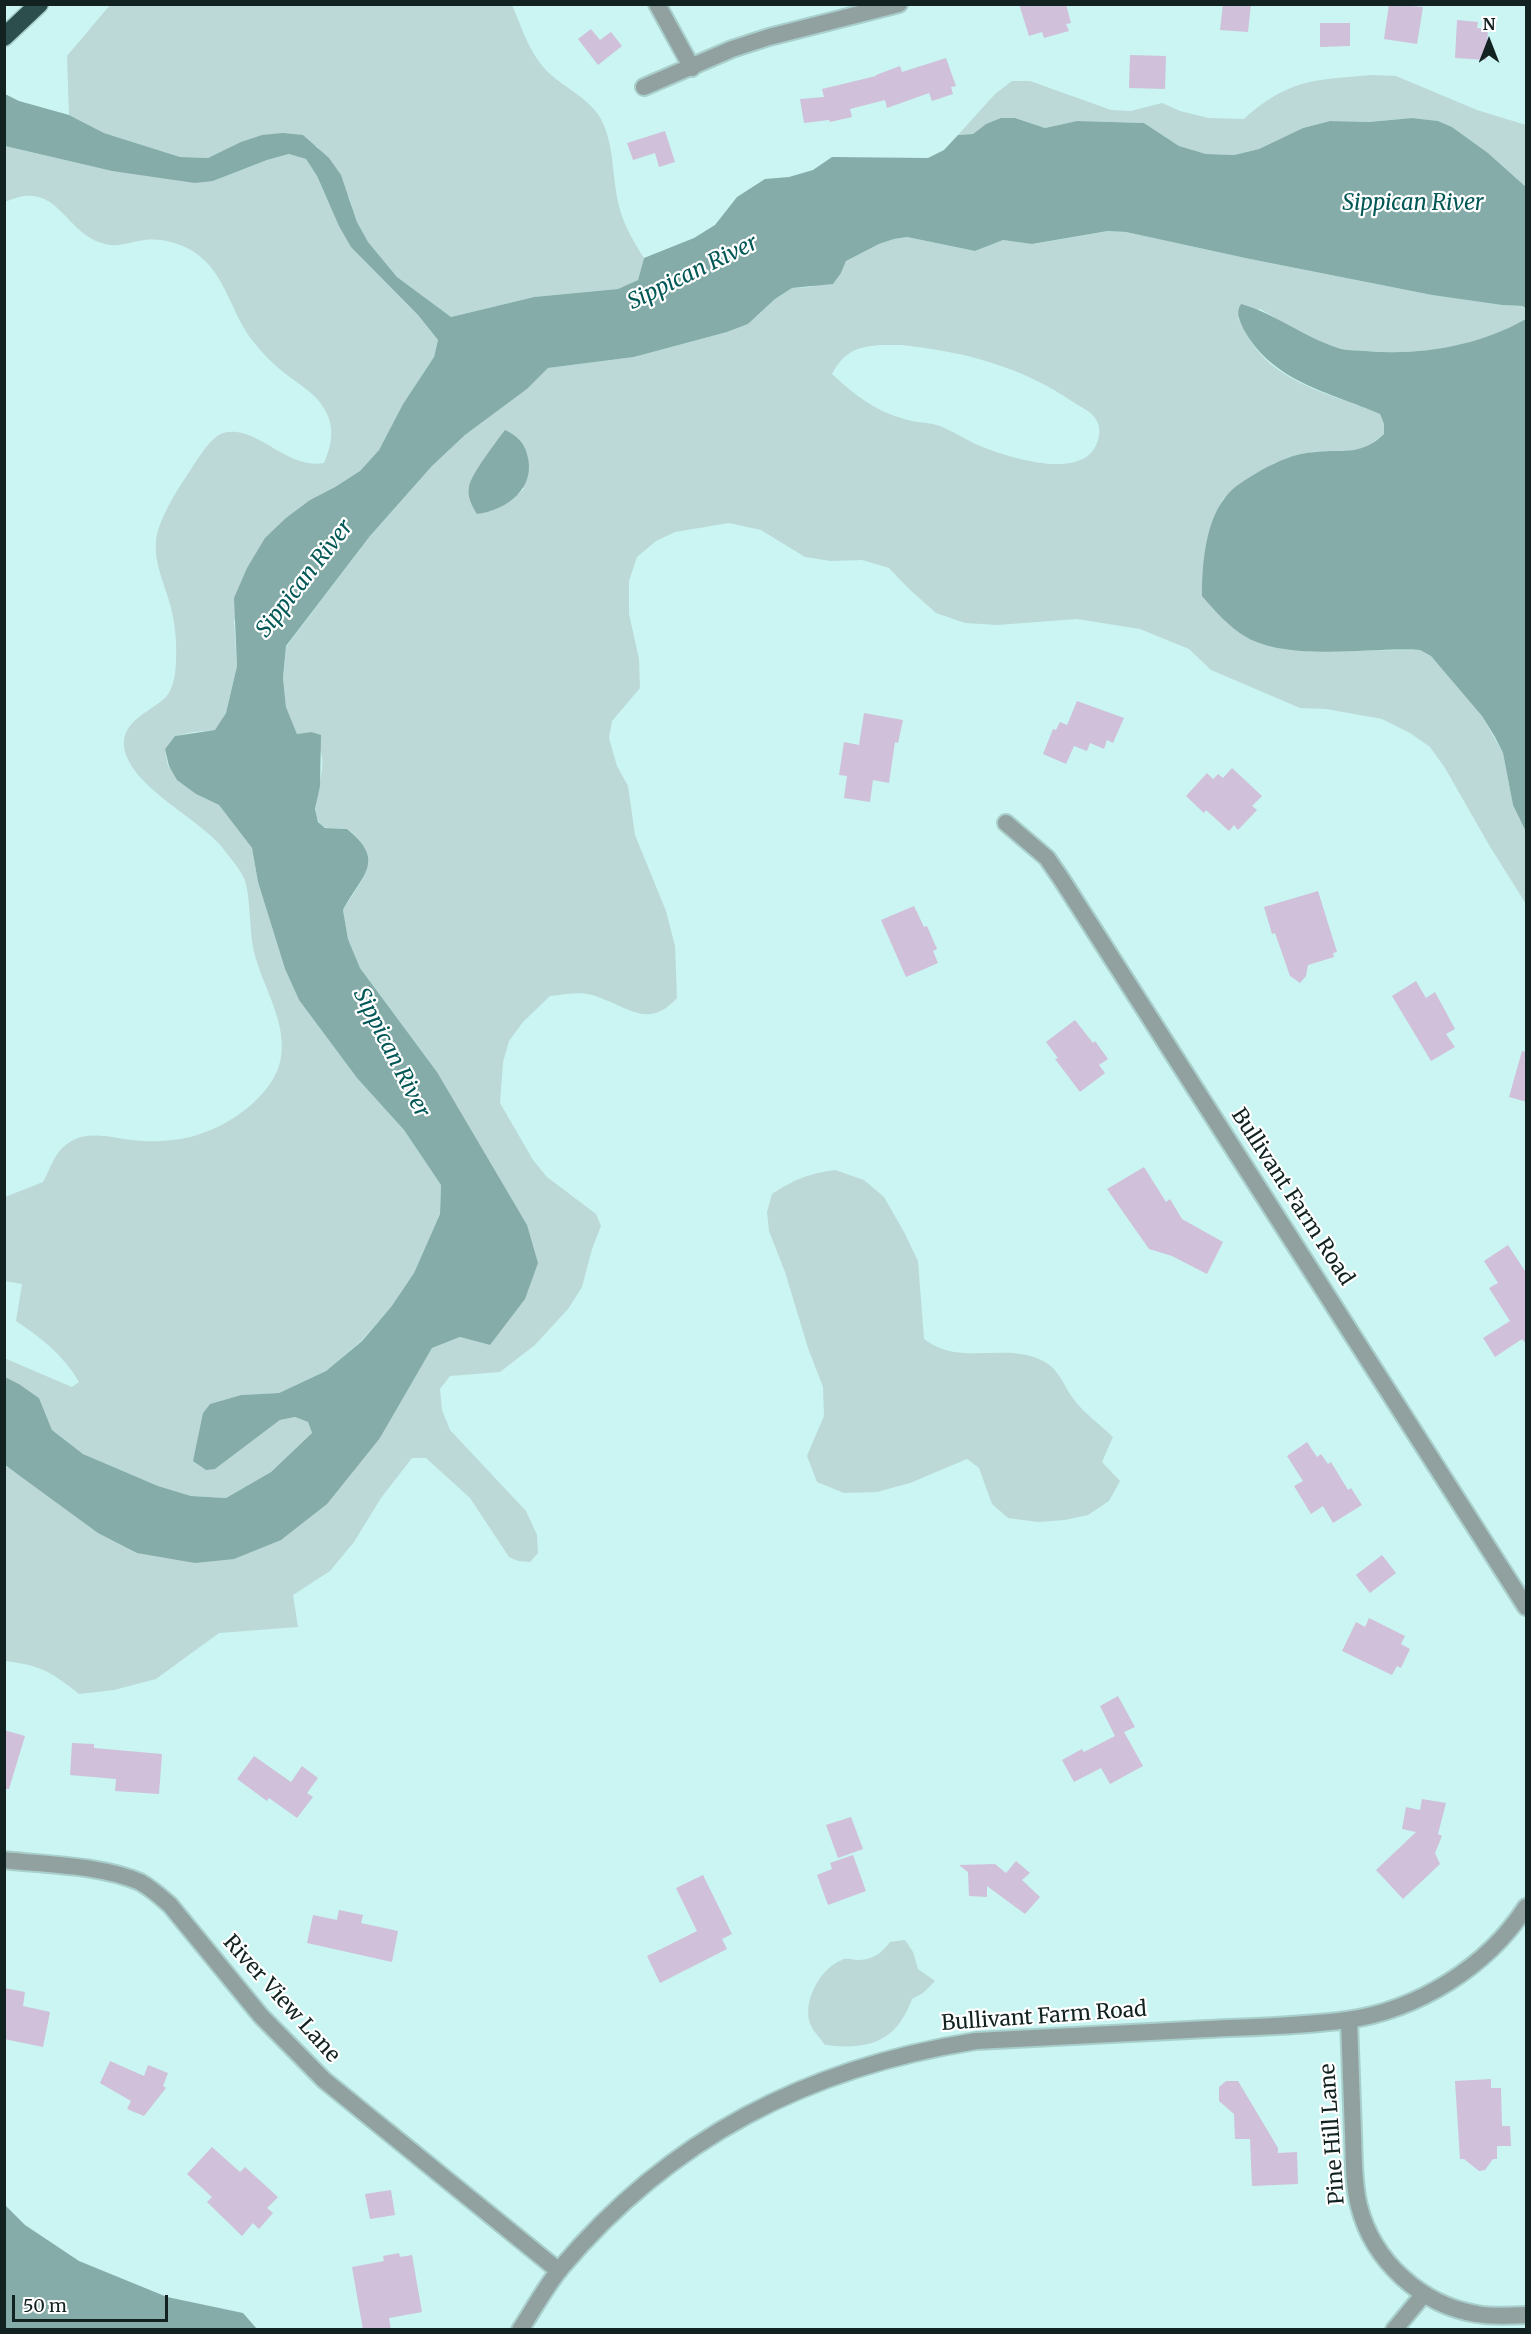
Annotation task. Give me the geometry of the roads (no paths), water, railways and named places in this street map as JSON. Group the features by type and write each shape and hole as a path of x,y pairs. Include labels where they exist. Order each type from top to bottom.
{"highway":[{"path":"4,37 39,4"}],"street":[{"path":"657,4 692,68"},
{"path":"644,87 732,49 769,37 899,4"},
{"name":"Bullivant Farm Road","path":"1006,823 1047,858 1062,880 1527,1607"},
{"name":"River View Lane","path":"4,1860 108,1872 141,1883 156,1892 170,1905 261,2016 324,2080 559,2271"},
{"name":"Bullivant Farm Road","path":"520,2330 559,2271 591,2235 663,2169 703,2141 745,2116 833,2075 880,2060 976,2041 1348,2020 1378,2014 1406,2004 1459,1976 1504,1936 1527,1907"},
{"name":"Pine Hill Lane","path":"1348,2020 1356,2189 1365,2224 1383,2257 1409,2283 1440,2303 1475,2314 1527,2315"},
{"path":"1394,2330 1424,2294"}],"water":[{"name":"Sippican River","path":"5,94 19,101 69,115 104,133 180,157 208,158 262,135 283,133 303,135 329,158 341,175 357,222 368,242 397,277 451,317 534,297 618,289 638,280 644,258 694,238 715,225 737,197 765,179 789,177 813,170 832,157 928,158 944,150 958,135 973,134 986,124 1001,118 1015,118 1045,128 1077,121 1144,123 1179,146 1206,154 1234,155 1259,149 1303,128 1330,121 1369,122 1412,118 1438,121 1452,127 1488,153 1526,187 1526,309 1523,306 1432,295 1126,232 1108,231 1032,244 1003,240 975,251 907,237 879,244 846,261 833,284 792,288 775,299 748,324 727,332 634,357 548,368 527,389 465,435 432,466 370,536 286,646 283,678 286,707 297,734 311,732 321,735 320,786 315,809 318,822 325,828 347,829 366,850 367,868 343,910 348,939 360,968 437,1072 527,1225 538,1263 525,1299 490,1345 460,1337 432,1348 380,1438 327,1504 281,1540 234,1559 195,1563 137,1553 98,1533 5,1465 5,1377 39,1398 52,1430 83,1454 158,1486 191,1496 226,1498 271,1472 312,1433 308,1422 295,1417 280,1420 215,1469 206,1470 193,1461 203,1413 210,1404 241,1395 279,1393 326,1371 362,1341 391,1307 414,1273 440,1214 441,1185 404,1130 357,1078 299,1000 285,969 258,882 252,848 219,805 196,794 177,780 169,766 165,749 175,736 215,730 226,713 237,666 234,598 247,568 265,538 310,500 360,471 379,450 403,404 434,357 438,340 418,315 351,247 317,176 306,159 289,154 213,181 195,183 112,171 5,146"},
{"path":"1241,304 1338,348 1386,352 1448,347 1488,336 1526,319 1526,832 1513,805 1503,753 1495,737 1482,716 1431,656 1420,650 1331,652 1264,645 1246,637 1234,628 1202,596 1204,559 1209,533 1218,509 1232,490 1260,471 1287,458 1308,453 1360,449 1384,434 1384,424 1380,414 1304,383 1286,374 1270,362 1256,348 1244,330 1238,314"},
{"path":"505,430 524,446 529,466 528,477 524,486 509,502 499,508 477,514 469,498 471,481 484,458"},
{"path":"4,2204 25,2225 79,2261 167,2297 243,2313 257,2329 5,2329"}]}
